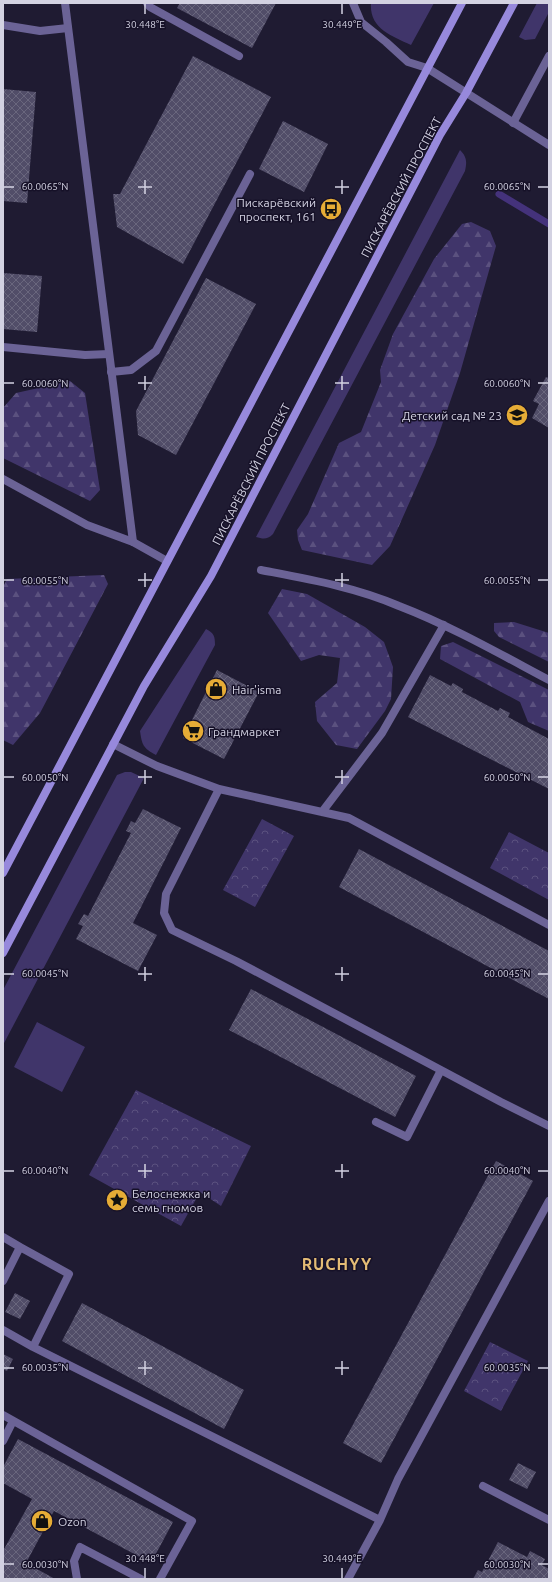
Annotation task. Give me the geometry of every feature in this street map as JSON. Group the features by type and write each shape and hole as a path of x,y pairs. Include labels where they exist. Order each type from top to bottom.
{"main road":[{"path":"3,873 462,3"},
{"name":"ПИСКАРЁВСКИЙ ПРОСПЕКТ","path":"3,954 144,686 211,576 440,135 466,93 514,3"}],"street":[{"path":"65,3 133,542"},
{"path":"147,3 150,7 239,56"},
{"path":"354,3 361,22 408,62 427,68 549,145"},
{"path":"3,25 40,31 68,28"},
{"path":"513,123 549,56"},
{"path":"111,372 131,370 156,351 250,174"},
{"path":"3,347 85,356 109,354"},
{"path":"3,479 87,525 133,542 167,561"},
{"path":"261,570 330,583 398,605 444,625 549,680"},
{"path":"322,812 382,733 444,625"},
{"path":"113,744 157,766 219,789 349,818 549,924"},
{"path":"219,789 166,894 164,913 172,930 236,961 500,1102 549,1126"},
{"path":"376,1122 407,1137 441,1070"},
{"path":"348,1579 380,1520 398,1479 549,1202"},
{"path":"3,1237 69,1274 33,1347"},
{"path":"3,1281 20,1247"},
{"path":"3,1330 33,1347 380,1520"},
{"path":"3,1416 192,1521 160,1579"},
{"path":"3,1441 13,1421"},
{"path":"483,1486 549,1520"},
{"path":"77,1579 74,1560 80,1547 141,1579"}],"green space":[{"path":"371,3 434,3 411,45 389,34 378,25 371,12"},
{"path":"537,3 549,3 549,12 535,39 525,40 519,37"},
{"path":"460,150 466,160 465,171 273,534 265,538 256,537"},
{"path":"471,222 490,231 496,246 460,373 435,445 390,546 372,565 302,550 298,540 297,530 308,514 339,443 361,432 381,382 380,370 393,334 434,259 462,224"},
{"path":"70,381 85,393 100,490 90,501 3,458 3,408 16,393"},
{"path":"104,575 108,584 40,713 13,745 3,740 3,587 7,579"},
{"path":"282,589 307,594 365,627 384,642 393,667 391,699 385,711 357,749 336,745 317,721 315,702 337,683 340,658 319,655 301,661 268,613"},
{"path":"514,622 549,633 549,662 499,637 494,631 494,623"},
{"path":"206,629 214,635 215,645 156,755 144,746 140,731"},
{"path":"453,642 549,690 549,731 528,722 520,702 440,659 441,646"},
{"path":"125,772 131,772 144,778 3,1045 3,990 117,775"},
{"path":"262,819 294,836 255,907 223,890"},
{"path":"509,832 549,853 549,900 490,868"},
{"path":"37,1022 85,1047 62,1092 14,1067"},
{"path":"136,1090 251,1146 221,1206 200,1192 181,1226 89,1175"},
{"path":"490,1342 528,1361 501,1411 464,1391"}],"building":[{"path":"180,3 276,3 252,48 177,8"},
{"path":"193,56 271,97 183,264 117,227 113,194 120,194"},
{"path":"3,89 36,92 27,203 3,201"},
{"path":"283,121 328,144 304,192 259,169"},
{"path":"3,273 42,276 37,332 3,329"},
{"path":"206,278 256,304 176,455 138,435 136,411"},
{"path":"546,377 549,378 549,428 532,418 539,404 533,401"},
{"path":"217,670 259,692 224,759 183,738"},
{"path":"430,675 451,686 453,683 463,689 462,692 498,711 500,708 510,713 508,717 549,739 549,789 408,717"},
{"path":"143,809 181,828 133,923 157,935 138,971 76,939 83,926 78,924 84,914 88,916 131,833 126,831 131,821 135,823"},
{"path":"359,849 549,951 549,999 339,887"},
{"path":"251,989 416,1076 395,1117 229,1030"},
{"path":"496,1161 533,1181 381,1463 343,1443"},
{"path":"15,1293 30,1301 20,1319 5,1312"},
{"path":"82,1303 244,1390 224,1429 62,1341"},
{"path":"3,1354 13,1359 7,1371 3,1369"},
{"path":"18,1439 173,1522 151,1563 54,1511 26,1563 55,1579 3,1579 3,1551 32,1499 3,1483 3,1467"},
{"path":"518,1463 536,1472 527,1489 509,1480"},
{"path":"498,1542 527,1557 530,1551 545,1559 542,1565 549,1569 549,1579 473,1579 478,1570 482,1572"}],"waterway":[{"path":"499,194 549,224"}],"place":[{"name":"Пискарёвский проспект, 161","path":"331,209"},
{"name":"Детский сад № 23","path":"517,415"},
{"name":"Hair'isma","path":"216,689"},
{"name":"Грандмаркет","path":"193,731"},
{"name":"Белоснежка и семь гномов","path":"117,1200"},
{"name":"Ozon","path":"42,1521"}],"district":[{"name":"RUCHYY","path":"337,1264"}]}
